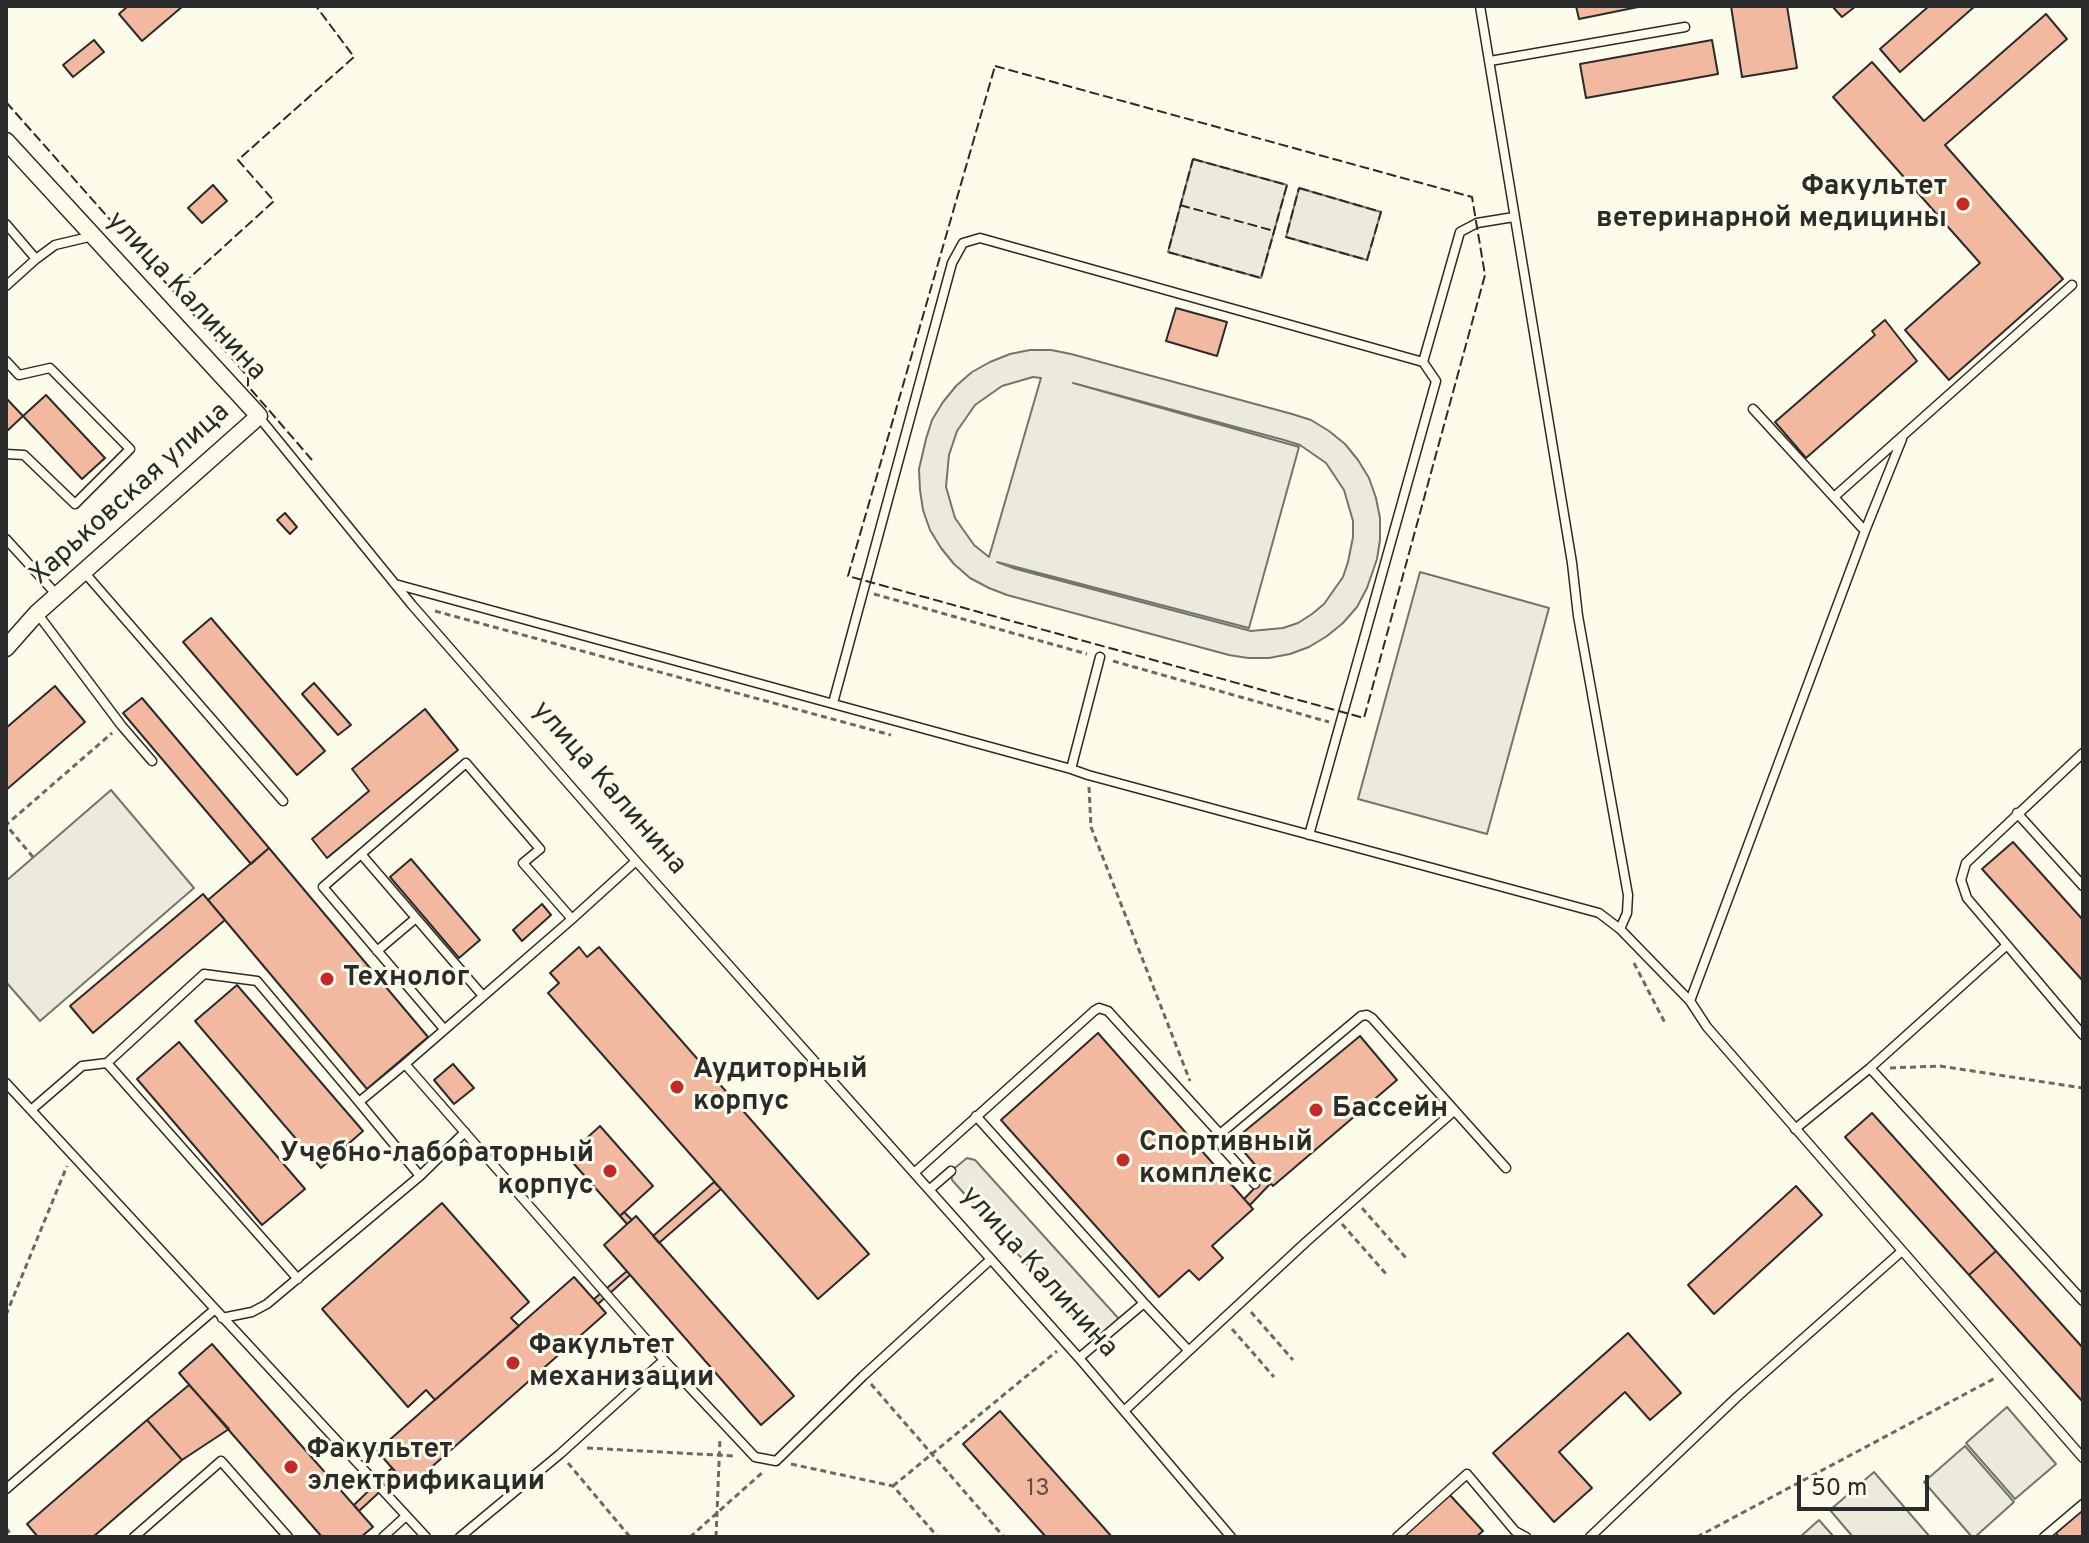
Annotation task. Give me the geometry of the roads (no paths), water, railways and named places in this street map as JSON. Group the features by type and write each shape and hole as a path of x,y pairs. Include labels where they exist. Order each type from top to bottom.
{"street":[{"name":"улица Калинина","path":"6,141 259,416"},
{"name":"Харьковская улица","path":"6,648 37,613 259,416"}],"lane":[{"path":"1480,6 1572,563 1578,616 1628,895 1627,913 1620,929"},
{"path":"1490,61 1685,27"},
{"path":"1423,362 1460,232 1477,223 1514,217"},
{"path":"6,224 36,259"},
{"path":"6,286 55,245 93,236"},
{"path":"833,703 952,263 963,243 980,238 1423,362 1436,381 1309,835"},
{"path":"1834,497 2072,285"},
{"path":"6,361 19,375 50,368 130,449 75,504 24,455 6,454"},
{"path":"1753,409 1865,531"},
{"name":"улица Калинина","path":"259,416 412,605 1079,1358 1231,1537"},
{"path":"1690,1001 1902,437"},
{"path":"6,539 57,595"},
{"path":"84,572 283,801"},
{"path":"395,584 1599,913 1620,929 1690,1001 1707,1027 2083,1458"},
{"path":"37,613 152,761"},
{"path":"1071,769 1100,657"},
{"path":"2083,753 1966,863 1961,880 1967,898 2083,1035"},
{"path":"444,1029 323,887 466,763 540,849 523,863 572,919"},
{"path":"2017,813 2083,886"},
{"path":"361,854 483,996"},
{"path":"359,1102 636,861"},
{"path":"377,951 416,918"},
{"path":"1795,1129 1870,1068 2007,945"},
{"path":"31,1110 82,1066 107,1063 204,974 257,981 420,1176"},
{"path":"914,1173 1094,1011 1103,1008 1220,1134"},
{"path":"1255,1184 1223,1148 1219,1141 1220,1134 1361,1016 1367,1015 1506,1168"},
{"path":"107,1063 298,1279"},
{"path":"405,1064 664,1360 755,1457 776,1461 990,1260"},
{"path":"1870,1068 2083,1301"},
{"path":"6,1083 426,1537"},
{"path":"1124,1411 1454,1111"},
{"path":"976,1116 1188,1350"},
{"path":"222,1318 260,1308 298,1279 420,1176 465,1132"},
{"path":"929,1190 951,1171"},
{"path":"1590,1537 1737,1397 1902,1251"},
{"path":"1079,1358 1144,1303"},
{"path":"6,1489 214,1310"},
{"path":"460,1537 564,1451 664,1360"},
{"path":"134,1537 221,1461 288,1537"},
{"path":"1397,1537 1467,1474 1512,1534 1526,1537"},
{"path":"2044,1537 2083,1504"},
{"path":"383,1537 406,1516"}],"place":[{"name":"Факультет ветеринарной медицины","path":"1963,204"},
{"name":"Технолог","path":"327,979"},
{"name":"Аудиторный корпус","path":"677,1087"},
{"name":"Бассейн","path":"1316,1110"},
{"name":"Спортивный комплекс","path":"1123,1160"},
{"name":"Учебно-лабораторный корпус","path":"610,1171"},
{"name":"Факультет механизации","path":"513,1363"},
{"name":"Факультет электрификации","path":"291,1467"}]}
